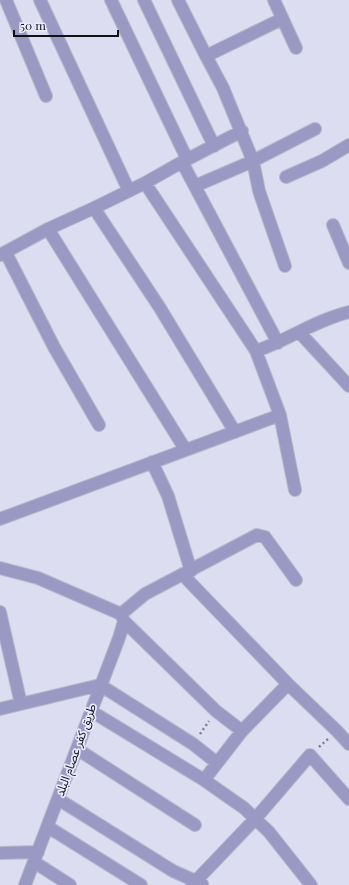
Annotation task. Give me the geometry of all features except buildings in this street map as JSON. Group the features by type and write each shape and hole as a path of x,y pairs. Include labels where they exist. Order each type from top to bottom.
{"street":[{"path":"6,0 46,96"},
{"path":"40,0 129,191"},
{"path":"111,0 195,186 278,343"},
{"path":"144,0 214,146"},
{"path":"178,0 223,88 242,131 253,161 259,191 285,266"},
{"path":"274,0 296,48"},
{"path":"206,56 282,18"},
{"path":"195,186 253,161 315,129"},
{"path":"99,425 3,254 48,229 145,183 242,131"},
{"path":"286,177 322,161 349,145"},
{"path":"145,183 256,351 280,415 295,490"},
{"path":"94,208 164,314 235,432"},
{"path":"333,225 349,263"},
{"path":"48,229 185,449"},
{"path":"256,351 278,343 320,322 349,312"},
{"path":"300,333 349,386"},
{"path":"0,519 185,449 280,415"},
{"path":"152,462 168,496 187,573 288,684 349,744"},
{"path":"122,618 145,594 187,573 251,537 262,535 265,537 296,580"},
{"path":"0,568 38,578 122,618 216,711 242,731"},
{"path":"0,612 21,704"},
{"name":"طريق كفر عصام البلد","path":"25,885 91,711 122,618"},
{"path":"204,780 242,731 288,684"},
{"path":"0,709 100,685 193,744 216,763"},
{"path":"91,711 204,780 256,818 311,885"},
{"path":"77,749 195,825"},
{"path":"58,799 173,871 198,884 310,755 349,799"},
{"path":"48,826 141,885"},
{"path":"0,852 36,857 70,885"}],"path":[{"path":"193,744 216,711"},
{"path":"310,755 337,731"}]}
